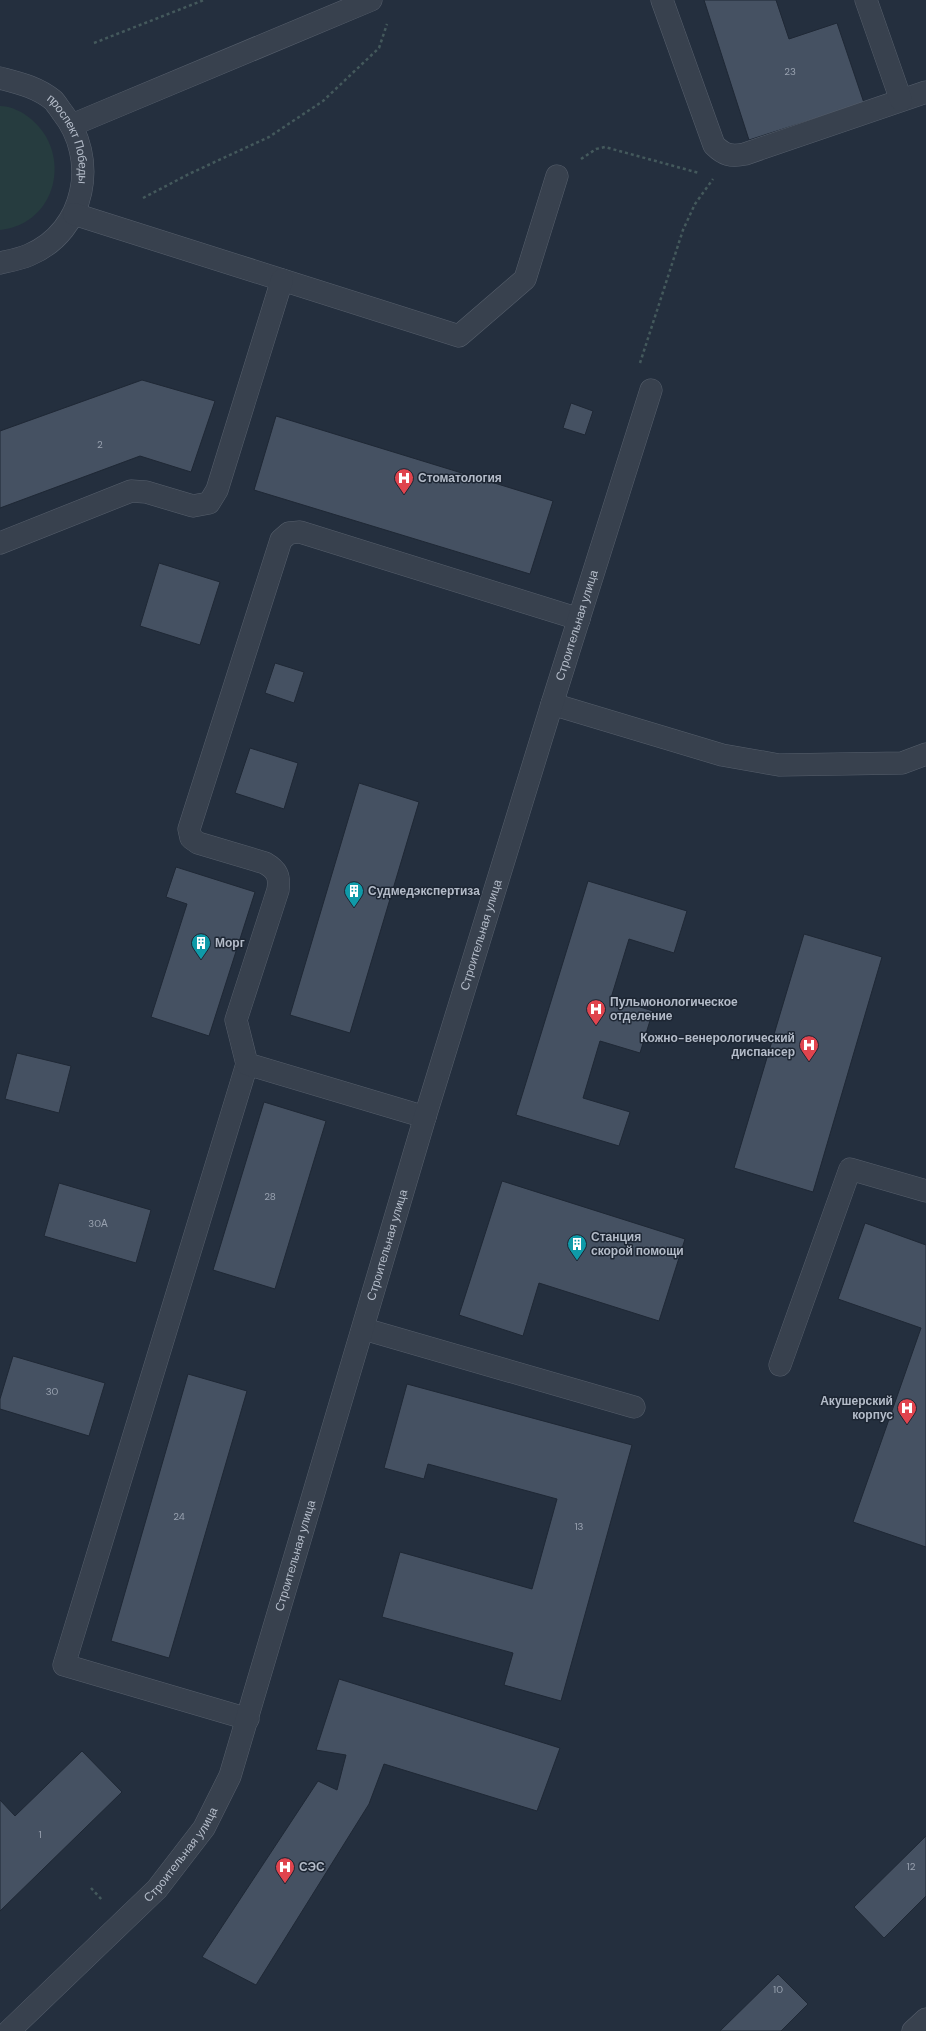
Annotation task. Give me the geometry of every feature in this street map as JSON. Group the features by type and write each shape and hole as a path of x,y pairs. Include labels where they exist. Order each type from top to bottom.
{"street":[{"path":"72,124 370,0"},
{"path":"662,0 714,145 723,154 734,156 745,154 926,92"},
{"path":"866,0 901,100"},
{"name":"проспект Победы","path":"0,78 26,84 53,101 72,124 83,154 84,184 74,214 55,238 30,255 0,263"},
{"path":"74,214 459,336 525,279 558,176"},
{"path":"0,543 131,491 146,492 193,506 209,503 218,490 282,280"},
{"name":"Строительная улица","path":"9,2031 158,1889 204,1828 230,1776 364,1329 425,1117 552,704 651,390"},
{"path":"248,1719 64,1665 247,1064 236,1020 278,890 280,878 274,869 265,863 198,843 190,838 189,829 280,540 289,533 300,532 579,619"},
{"path":"552,704 722,755 779,765 902,763 926,754"},
{"path":"247,1064 425,1117"},
{"path":"780,1365 850,1169 926,1191"},
{"path":"364,1329 634,1407"},
{"path":"913,2031 926,2019"}],"path":[{"path":"94,43 204,0"},
{"path":"143,198 191,173 269,137 323,101 379,48 388,27 387,20"},
{"path":"558,176 596,149 605,147 702,174"},
{"path":"639,364 683,230 695,204 714,177 710,176"},
{"path":"91,1888 105,1903"}],"green space":[{"path":"0,106 13,108 31,119 44,134 52,150 55,168 53,185 46,201 35,215 19,225 0,230"}],"building":[{"path":"704,0 776,0 789,39 837,23 864,103 749,140"},
{"path":"142,380 215,401 191,472 140,456 0,508 0,431"},
{"path":"571,403 593,411 585,435 563,428"},
{"name":"Стоматология","path":"276,416 553,501 530,574 254,490"},
{"path":"159,563 220,582 200,645 140,626"},
{"path":"275,663 304,672 294,703 265,693"},
{"path":"250,748 298,763 284,809 235,793"},
{"name":"Судмедэкспертиза","path":"359,783 419,802 350,1033 290,1015"},
{"name":"Морг","path":"176,867 255,892 209,1036 151,1017 187,904 166,897"},
{"name":"Пульмонологическое отделение","path":"588,881 687,911 674,953 629,939 611,998 653,1011 640,1053 600,1041 583,1098 630,1112 619,1146 516,1115"},
{"name":"Кожно-венерологический диспансер","path":"804,934 882,957 813,1192 734,1168"},
{"path":"17,1053 71,1066 59,1113 5,1099"},
{"path":"264,1102 326,1121 275,1289 213,1270"},
{"name":"Станция скорой помощи","path":"502,1181 685,1239 659,1321 539,1283 523,1336 459,1315"},
{"path":"59,1183 151,1210 136,1263 44,1236"},
{"name":"Акушерский корпус","path":"865,1223 926,1245 926,1547 853,1522 921,1328 838,1299"},
{"path":"13,1356 105,1383 89,1436 0,1409 0,1399"},
{"path":"188,1374 247,1391 169,1658 111,1641"},
{"path":"407,1384 632,1445 561,1701 504,1685 513,1653 382,1617 400,1552 532,1589 557,1499 428,1464 424,1479 384,1468"},
{"name":"СЭС","path":"339,1679 560,1748 537,1811 384,1764 369,1804 256,1985 202,1957 318,1781 337,1790 346,1755 316,1750"},
{"path":"82,1751 122,1792 0,1911 0,1800 15,1816"},
{"path":"926,1836 926,1896 884,1938 854,1907"},
{"path":"778,1974 808,2004 781,2031 720,2031"}],"place":[{"name":"Стоматология","path":"404,495"},
{"name":"Судмедэкспертиза","path":"354,908"},
{"name":"Морг","path":"201,960"},
{"name":"Пульмонологическое отделение","path":"596,1026"},
{"name":"Кожно-венерологический диспансер","path":"809,1062"},
{"name":"Станция скорой помощи","path":"577,1261"},
{"name":"Акушерский корпус","path":"907,1425"},
{"name":"СЭС","path":"285,1884"}]}
